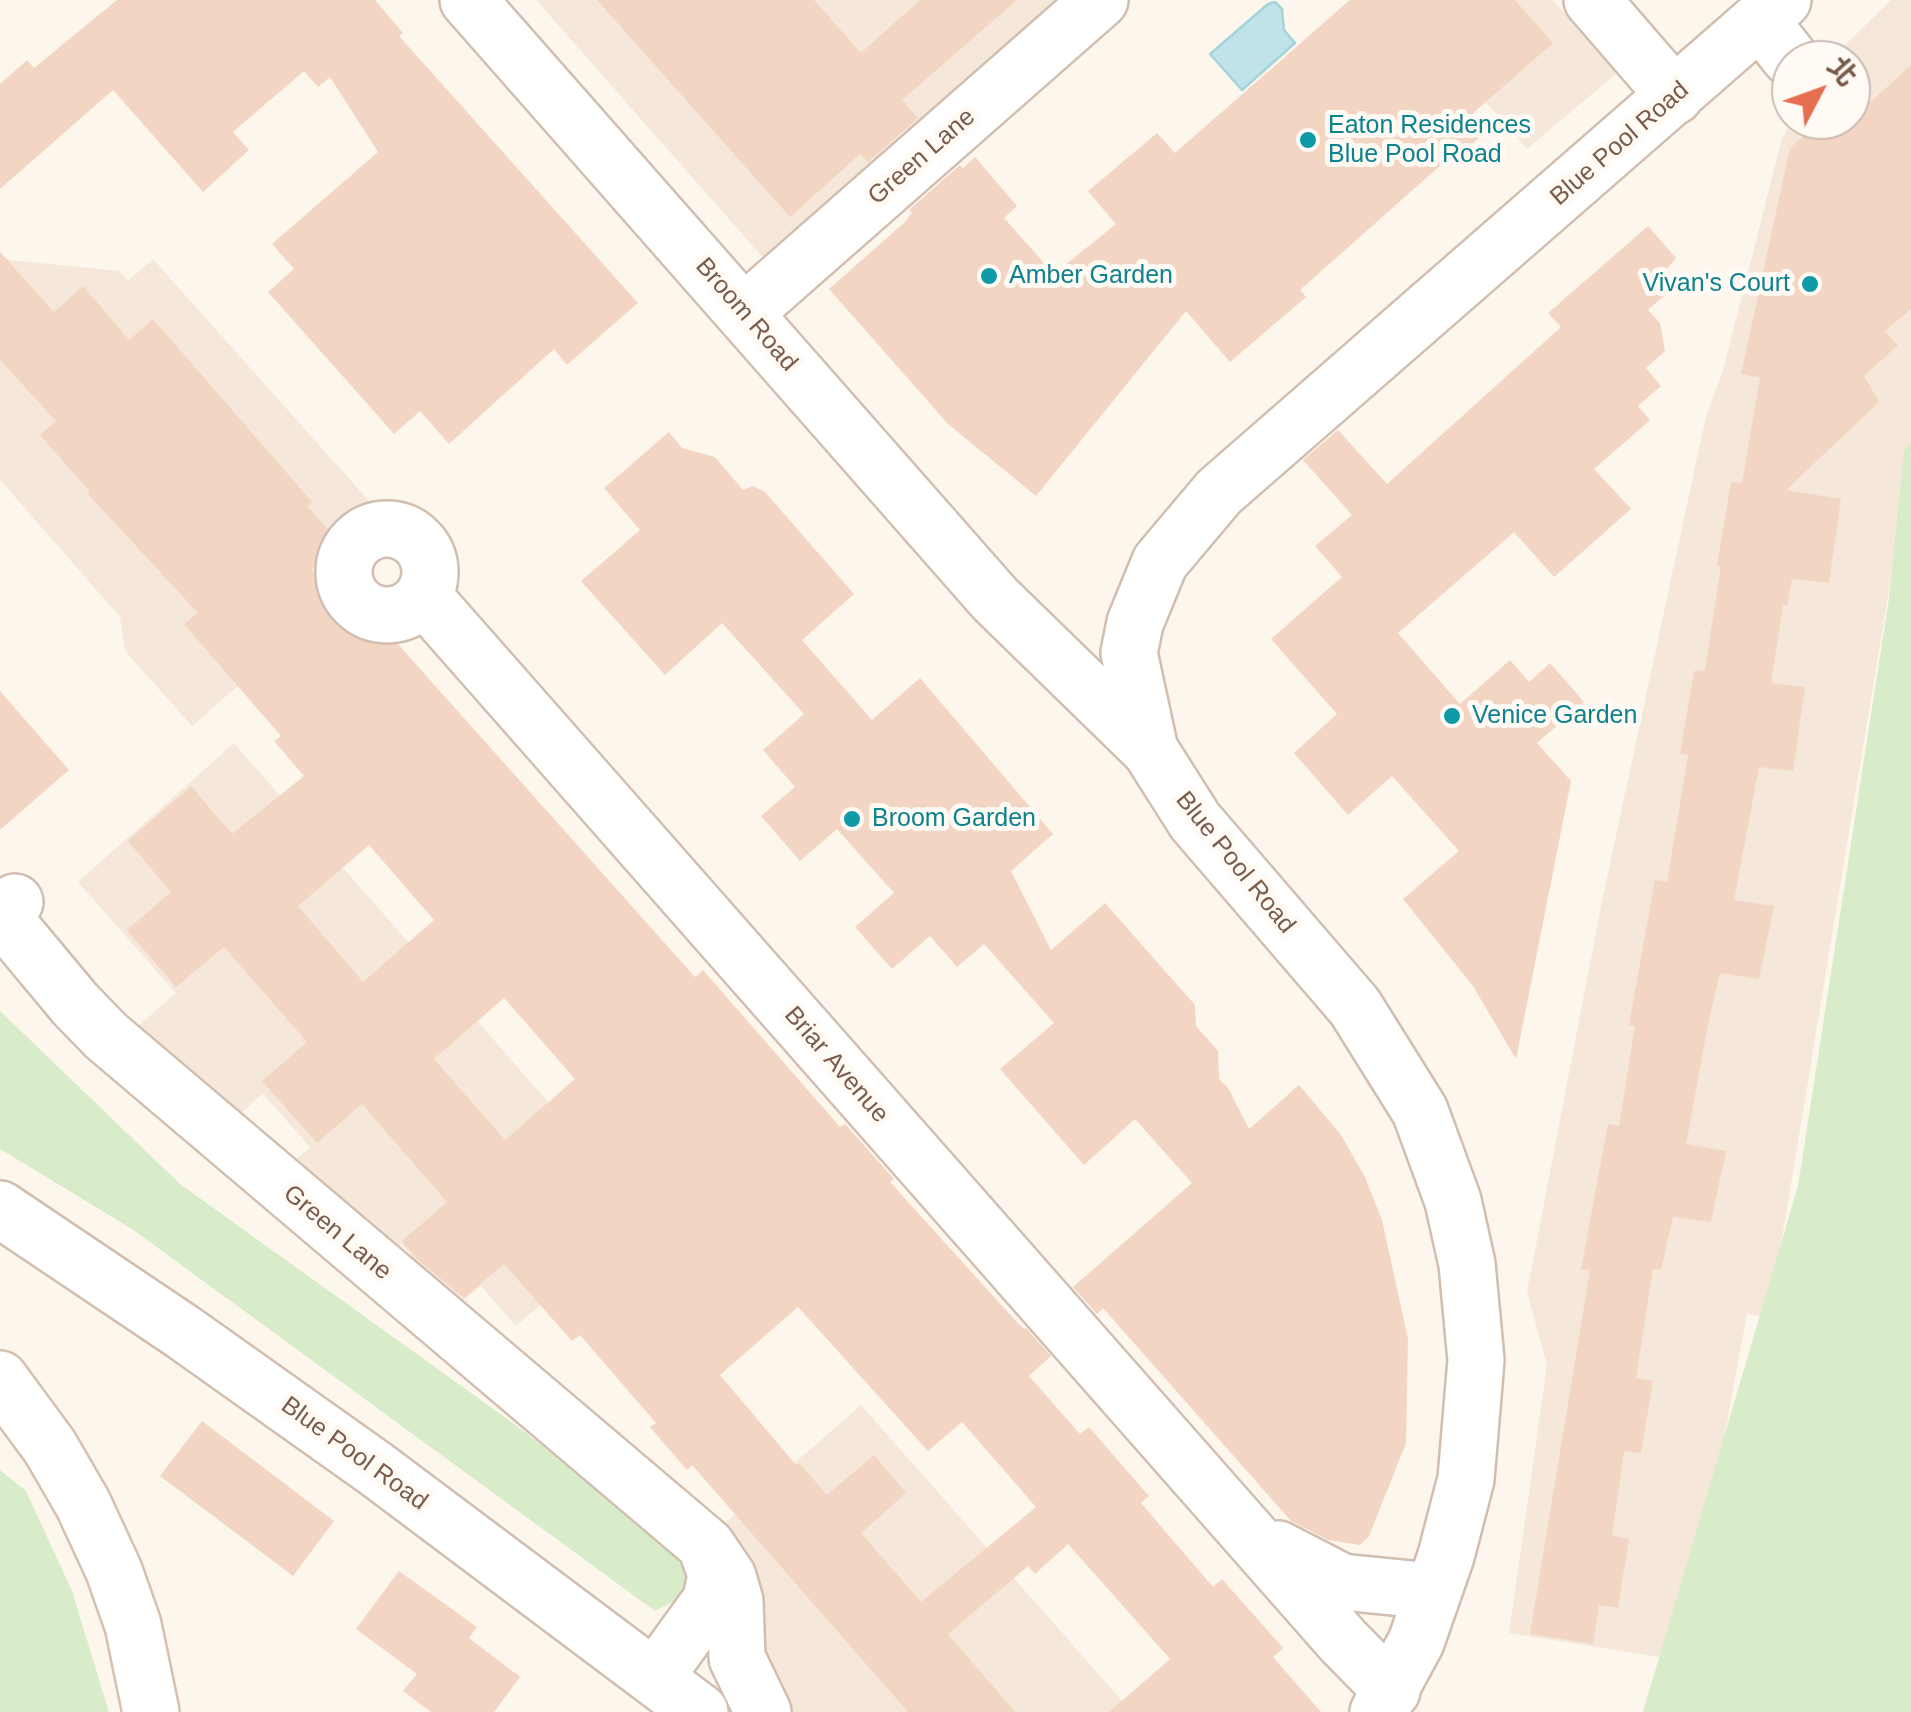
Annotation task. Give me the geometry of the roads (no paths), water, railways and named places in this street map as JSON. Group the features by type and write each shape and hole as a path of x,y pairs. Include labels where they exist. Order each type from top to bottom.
{"street":[{"name":"Broom Road","path":"468,0 983,584 1150,750"},
{"name":"Green Lane","path":"744,313 1100,0"},
{"path":"1592,0 1676,96"},
{"name":"Blue Pool Road","path":"1385,1701 1416,1642 1446,1556 1466,1479 1476,1360 1467,1264 1453,1200 1420,1110 1355,1007 1195,822 1150,750 1128,653 1135,622 1160,562 1219,492 1676,96 1777,26"},
{"name":"Briar Avenue","path":"423,596 1249,1533 1343,1641 1385,1701"},
{"path":"1026,628 1128,653"},
{"name":"Green Lane","path":"14,902 0,914 106,1036 707,1546 728,1576 734,1600 737,1658 763,1712"},
{"name":"Blue Pool Road","path":"0,1210 360,1457 700,1712"},
{"path":"0,1379 83,1504 114,1571 133,1625 152,1712"},
{"name":"Green Lane","path":"656,1676 704,1611 716,1587 712,1561 694,1532"},
{"name":"Briar Avenue","path":"1249,1533 1342,1582 1432,1591"}],"water":[{"path":"1275,2 1282,9 1284,30 1295,43 1242,90 1210,54"}],"place":[{"name":"Eaton Residences Blue Pool Road","path":"1308,140"},
{"name":"Amber Garden","path":"989,276"},
{"name":"Vivan's Court","path":"1810,284"},
{"name":"Venice Garden","path":"1452,716"},
{"name":"Broom Garden","path":"852,819"}]}
